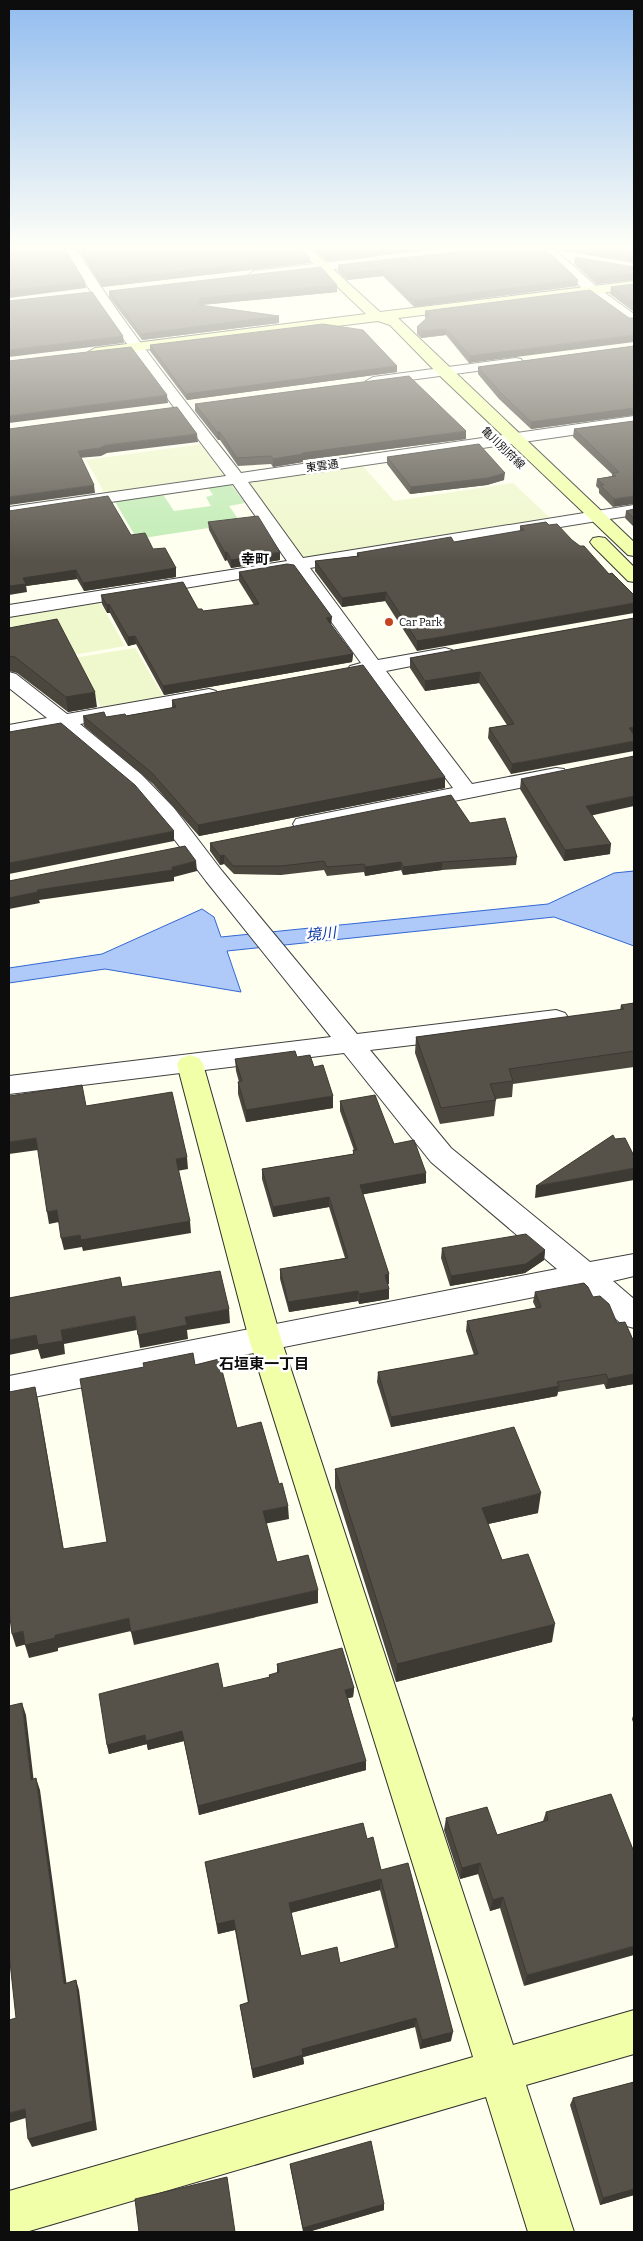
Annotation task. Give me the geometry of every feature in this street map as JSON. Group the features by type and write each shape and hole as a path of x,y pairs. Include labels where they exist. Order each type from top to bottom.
{"street":[{"path":"81,357 109,354"},
{"path":"141,354 237,479 373,667 466,791"},
{"name":"亀川別府線","path":"408,354 522,467"},
{"name":"亀川別府線","path":"426,354 634,551"},
{"path":"363,382 532,360"},
{"path":"161,409 200,404"},
{"name":"東雲通","path":"9,512 634,421"},
{"path":"562,506 634,577"},
{"path":"9,611 634,510"},
{"path":"334,674 460,651"},
{"path":"9,678 134,780 204,844 214,876 440,1155 587,1275 634,1316"},
{"path":"9,731 227,692"},
{"path":"282,829 578,769"},
{"path":"166,852 204,844"},
{"path":"9,1085 352,1045 576,1016"},
{"path":"190,1064 265,1339 552,2232"},
{"path":"9,1389 634,1266"},
{"path":"9,2214 634,2032"}],"green space":[{"path":"202,444 225,477 105,494 86,460"},
{"path":"361,464 394,501 513,483 550,518 302,558 245,481"},
{"path":"230,483 245,503 229,506 241,523 137,539 114,500 162,493 174,511 211,506 206,497 213,495 207,486"},
{"path":"98,599 125,646 73,655 9,641 9,613"},
{"path":"135,648 165,699 102,709 74,658"}],"water":[{"name":"境川","path":"634,871 634,946 554,917 227,951 241,992 105,969 9,983 9,968 102,954 202,909 214,917 221,937 548,904 614,873"}],"building":[{"path":"74,354 136,354 167,395 9,416 9,361"},
{"path":"156,354 385,354 397,366 186,394"},
{"path":"468,354 489,354 470,356"},
{"path":"578,354 634,354 634,408 531,422 500,392 478,367"},
{"path":"409,376 466,431 302,453 273,459 271,456 237,458 220,432 217,432 195,404"},
{"path":"177,407 197,434 106,445 100,448 78,451 94,485 9,497 9,429"},
{"path":"634,421 634,496 614,499 600,485 604,485 597,479 616,476 613,473 619,472 574,429"},
{"path":"479,444 505,473 488,478 411,487 387,457"},
{"path":"108,496 131,535 145,533 153,549 165,548 176,568 83,583 76,570 23,578 26,584 9,586 9,511"},
{"path":"634,509 634,518 626,511"},
{"path":"258,516 280,552 231,560 227,552 225,553 208,522"},
{"path":"546,522 549,525 557,524 572,540 580,546 584,546 609,574 612,573 634,595 634,603 417,641 386,592 342,598 315,561 359,556 357,553 451,537 454,542 524,530 520,526"},
{"path":"287,564 294,565 332,617 326,618 353,654 163,686 135,636 128,637 109,604 107,605 101,595 183,582 198,609 203,611 259,604 239,572"},
{"path":"634,618 634,727 629,728 634,735 634,741 512,764 489,728 514,724 480,672 425,681 410,658"},
{"path":"57,619 95,692 66,697 15,657 9,656 9,628"},
{"path":"363,665 445,777 198,825 152,773 83,716 104,712 106,717 125,714 126,716 176,707 172,700"},
{"path":"61,723 135,785 174,831 9,863 9,732"},
{"path":"634,756 634,796 586,806 611,844 565,850 521,779"},
{"path":"451,795 470,823 505,818 517,857 442,862 403,867 401,862 365,867 364,864 327,867 324,861 281,866 233,866 224,855 220,856 210,843"},
{"path":"185,846 196,861 172,867 173,870 37,890 38,892 9,898 9,881"},
{"path":"634,1003 634,1051 509,1069 513,1081 490,1084 496,1100 441,1108 416,1037 624,1009 621,1005"},
{"path":"295,1051 297,1057 310,1055 314,1067 323,1065 333,1096 246,1110 238,1082 242,1081 235,1059"},
{"path":"82,1085 86,1106 172,1092 187,1157 176,1159 190,1221 81,1240 80,1235 61,1238 57,1210 47,1212 36,1138 9,1142 9,1096"},
{"path":"375,1095 394,1144 414,1140 426,1173 360,1185 389,1274 385,1275 389,1289 359,1294 358,1291 288,1302 280,1269 348,1258 329,1197 273,1207 262,1169 354,1154 353,1150 357,1150 340,1101"},
{"path":"613,1135 615,1139 625,1138 634,1156 634,1168 536,1186"},
{"path":"526,1234 545,1250 526,1264 451,1276 442,1248"},
{"path":"220,1271 229,1309 185,1317 187,1325 138,1335 135,1316 61,1330 63,1341 38,1345 36,1335 9,1340 9,1298 120,1277 122,1287"},
{"path":"584,1283 593,1297 600,1296 609,1304 617,1323 625,1322 634,1342 634,1374 608,1379 606,1374 557,1382 559,1386 391,1417 378,1372 478,1354 467,1321 541,1307 535,1292"},
{"path":"193,1353 195,1365 219,1359 237,1428 261,1422 279,1484 282,1483 288,1506 263,1511 277,1562 308,1555 318,1590 131,1632 129,1618 55,1635 55,1638 25,1645 23,1631 12,1634 9,1609 9,1392 35,1387 63,1549 107,1542 80,1379 144,1367 143,1363"},
{"path":"514,1427 541,1493 482,1508 502,1560 528,1554 555,1624 397,1664 335,1469"},
{"path":"342,1648 354,1688 345,1690 366,1761 198,1806 182,1731 146,1741 145,1735 107,1745 99,1694 218,1663 223,1688 270,1677 269,1675 279,1672 277,1664"},
{"path":"22,1703 31,1780 36,1778 64,1984 76,1980 93,2121 28,2139 25,2109 9,2113 9,2020 16,2018 9,1953 9,1706"},
{"path":"611,1794 634,1852 634,1946 527,1975 503,1897 493,1900 480,1863 462,1868 446,1818 487,1807 497,1835 548,1820 546,1812"},
{"path":"363,1823 367,1839 373,1837 381,1870 408,1863 453,2032 422,2040 416,2018 302,2049 303,2055 252,2069 240,2005 249,2002 234,1920 217,1924 205,1862","holes":["381,1879 398,1947 340,1963 337,1947 301,1956 289,1903"]},
{"path":"634,2082 634,2189 603,2198 573,2098"},
{"path":"371,2141 384,2204 303,2228 290,2164"},
{"path":"227,2177 235,2232 139,2232 135,2199"}],"place":[{"name":"Car Park","path":"389,622"}],"district":[{"name":"幸町","path":"255,559"},
{"name":"石垣東一丁目","path":"264,1364"}]}
